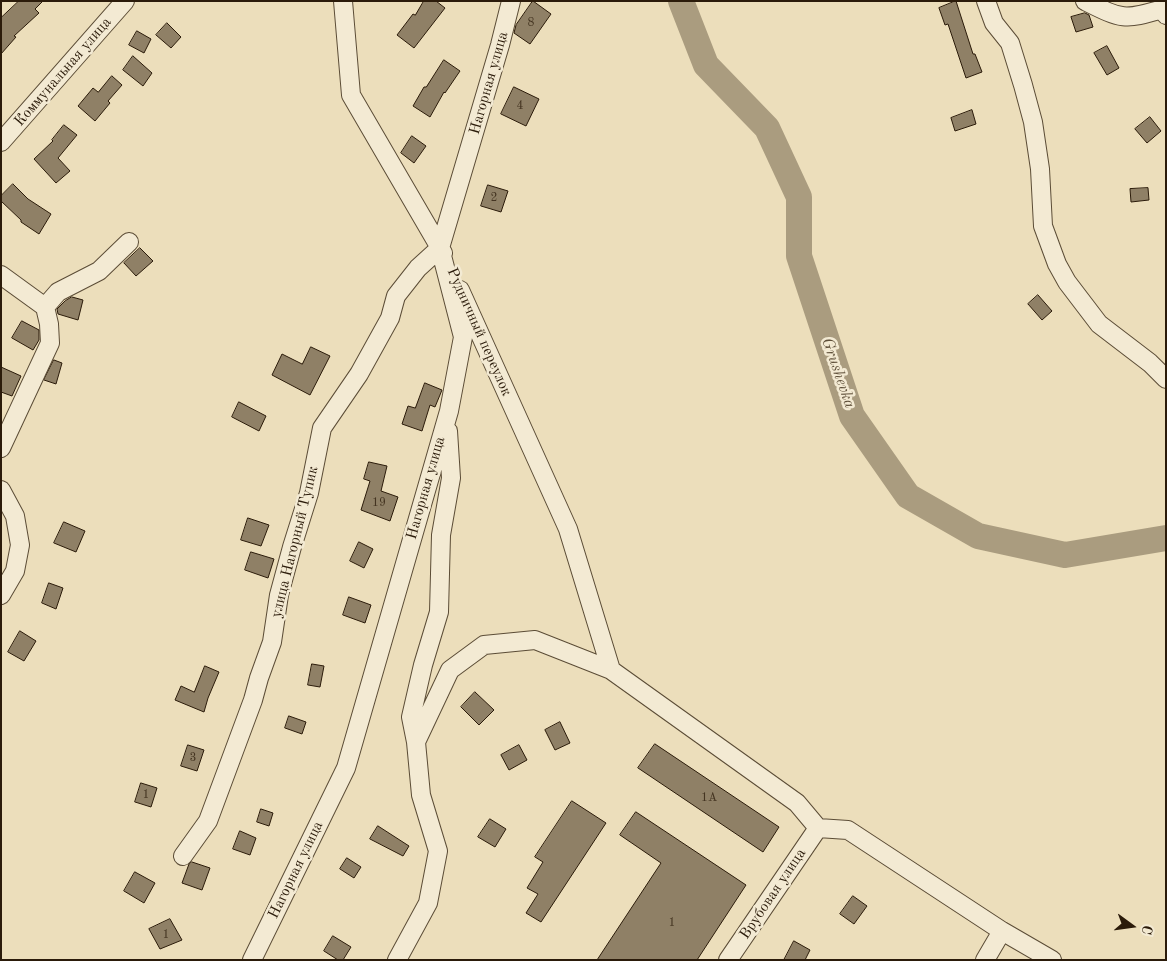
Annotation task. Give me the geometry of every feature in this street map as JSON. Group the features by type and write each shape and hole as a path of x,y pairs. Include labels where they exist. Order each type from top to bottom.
{"street":[{"name":"Коммунальная улица","path":"1,142 125,1"},
{"name":"Рудничный переулок","path":"343,1 350,95 440,248 568,529 611,670"},
{"name":"Нагорная улица","path":"252,960 346,768 449,411 463,337 440,248 500,45 511,1"},
{"path":"986,1 994,23 1010,43 1023,84 1033,122 1040,169 1042,226 1057,264 1067,282 1100,324 1150,363 1166,379"},
{"path":"1085,1 1110,14 1122,17 1136,17 1162,9 1166,15"},
{"path":"44,307 58,292 99,271 129,242"},
{"name":"улица Нагорный Тупик","path":"183,856 208,821 253,700 272,642 279,595 309,493 322,428 359,374 390,318 396,296 418,268 440,248"},
{"path":"1,275 44,307 50,324 50,343 1,448"},
{"path":"396,960 428,902 438,851 421,795 416,742 410,717 423,665 440,612 441,535 451,478 448,440 449,411"},
{"path":"1,490 15,516 20,545 15,571 1,595"},
{"path":"416,742 450,670 484,645 535,640 611,670 797,803 818,828 848,830 1002,930 1052,960"},
{"name":"Врубовая улица","path":"728,960 818,828"},
{"path":"985,960 1002,930"}],"building":[{"path":"19,1 43,1 35,9 39,13 14,36 16,37 1,54 1,18"},
{"path":"424,1 436,1 445,8 414,48 397,35 413,14 415,15"},
{"path":"533,1 551,14 530,44 514,33 516,25"},
{"path":"956,1 973,54 975,54 982,72 966,78 948,24 945,25 939,8"},
{"path":"1085,13 1089,15 1093,27 1076,32 1071,17"},
{"path":"167,23 181,37 171,48 156,35"},
{"path":"137,31 151,39 144,53 129,45"},
{"path":"1107,46 1119,68 1107,75 1094,53"},
{"path":"133,56 152,73 143,86 123,70"},
{"path":"444,60 460,71 444,92 430,117 413,106"},
{"path":"112,76 122,85 108,101 110,103 95,121 78,106 93,88 98,92"},
{"path":"514,87 539,99 526,126 501,114"},
{"path":"972,110 976,124 955,131 951,118"},
{"path":"1150,117 1161,131 1147,143 1135,129"},
{"path":"64,125 77,135 58,158 70,171 56,183 34,159 53,141"},
{"path":"412,136 426,146 414,163 401,153"},
{"path":"13,184 28,199 51,214 39,234 21,222 1,201 1,196"},
{"path":"488,185 508,191 501,212 481,206"},
{"path":"1148,188 1149,200 1131,202 1130,189"},
{"path":"140,248 153,261 136,276 124,263"},
{"path":"1038,295 1052,311 1042,320 1028,304"},
{"path":"72,297 83,300 78,320 58,314 57,309"},
{"path":"22,321 39,330 39,340 33,350 12,338"},
{"path":"311,347 330,356 310,395 272,375 282,354 302,364"},
{"path":"54,360 62,363 56,384 44,380"},
{"path":"1,367 21,376 12,396 1,392"},
{"path":"425,383 442,390 435,407 430,405 422,431 402,424 408,406 415,408"},
{"path":"239,402 266,416 259,431 232,417"},
{"path":"369,462 387,466 381,491 398,497 390,521 361,510 370,481 364,479"},
{"path":"248,518 269,525 261,546 241,540"},
{"path":"64,522 85,531 76,552 54,543"},
{"path":"359,542 373,549 364,568 350,561"},
{"path":"251,552 274,559 268,578 245,570"},
{"path":"49,583 63,588 56,609 42,603"},
{"path":"349,597 371,605 365,623 343,615"},
{"path":"20,631 36,641 24,661 8,652"},
{"path":"312,664 324,666 320,687 308,685"},
{"path":"205,666 219,672 204,712 175,700 181,686 194,692"},
{"path":"475,692 494,710 479,725 461,707"},
{"path":"289,716 306,722 302,734 285,728"},
{"path":"560,722 570,743 555,750 545,730"},
{"path":"655,744 779,827 763,852 638,768"},
{"path":"188,745 204,750 197,771 181,766"},
{"path":"519,745 527,760 509,770 501,755"},
{"path":"141,783 157,788 151,807 135,802"},
{"path":"572,801 606,823 541,922 526,913 538,894 527,888 543,862 535,857"},
{"path":"261,809 273,813 269,826 257,822"},
{"path":"636,812 746,885 697,960 597,960 661,863 620,835"},
{"path":"490,819 506,829 495,847 478,837"},
{"path":"378,826 409,846 403,856 370,839"},
{"path":"240,831 256,838 250,855 233,849"},
{"path":"347,858 361,867 354,878 340,869"},
{"path":"192,862 210,868 202,890 182,883 189,864"},
{"path":"135,872 155,883 144,903 124,891"},
{"path":"853,896 867,906 854,924 840,914"},
{"path":"170,919 182,940 160,949 149,929"},
{"path":"333,936 351,947 343,960 338,960 324,951"},
{"path":"794,941 810,950 805,960 784,960"}],"waterway":[{"name":"Grushevka","path":"681,1 706,65 767,128 799,197 799,256 852,416 908,496 978,536 1065,555 1166,538"}]}
